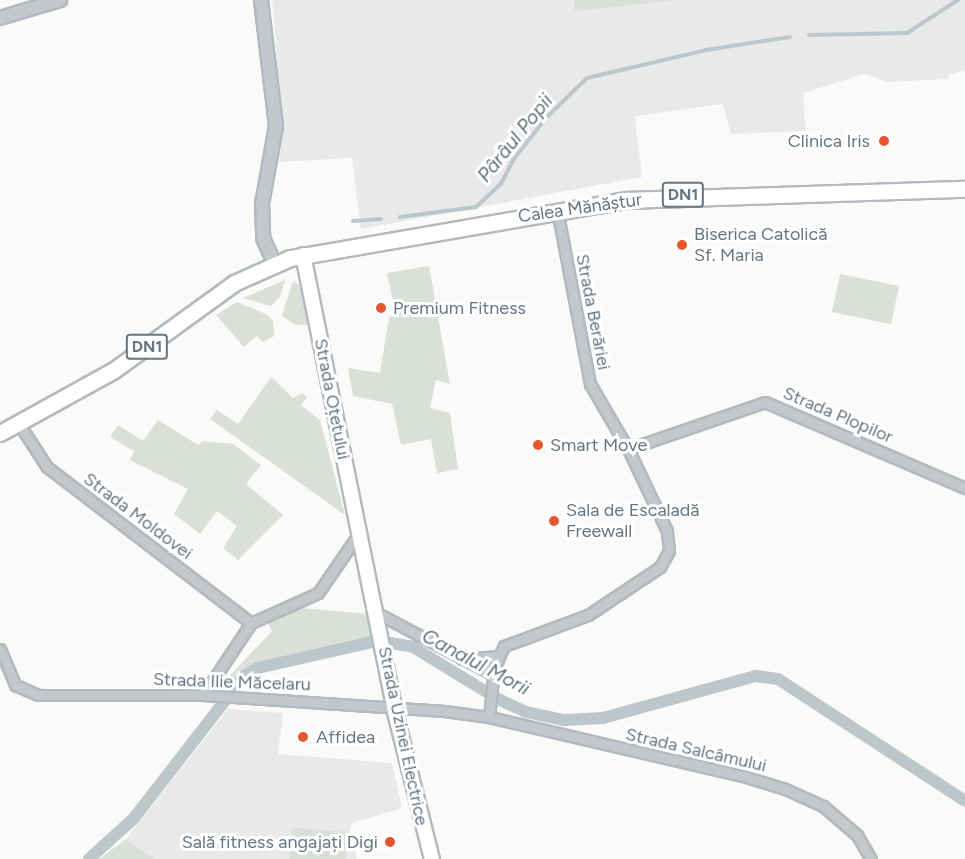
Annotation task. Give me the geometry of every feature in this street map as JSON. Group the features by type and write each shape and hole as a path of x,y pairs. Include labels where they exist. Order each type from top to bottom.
{"main road":[{"name":"Calea Mănăștur","path":"273,263 303,255 557,209 669,196 965,189"},
{"name":"Strada Oțetului","path":"303,255 377,614"},
{"name":"DN1","path":"0,433 114,370 234,283 273,263"},
{"name":"Strada Uzinei Electrice","path":"377,614 395,707 432,859"}],"street":[{"path":"0,18 60,0"},
{"path":"261,0 276,126 263,200 263,238 273,263"},
{"path":"0,10 15,12"},
{"name":"Strada Berăriei","path":"498,656 508,644 588,615 660,567 666,558 667,531 628,449 590,384 557,209"},
{"name":"Strada Plopilor","path":"628,449 765,402 965,488"},
{"name":"Strada Moldovei","path":"19,424 47,466 251,623"},
{"path":"208,695 251,623 318,593 361,537"},
{"path":"377,614 494,675"},
{"name":"Strada Ilie Măcelaru","path":"0,649 3,670 15,685 38,695 244,696 395,707 489,717"},
{"path":"462,659 498,656 489,717"},
{"name":"Strada Salcâmului","path":"489,717 783,788 832,813 857,835 871,859"}],"shaded area":[{"path":"272,0 965,0 965,71 949,74 949,79 888,82 864,74 803,93 806,131 731,134 723,104 635,116 642,177 361,229 352,158 279,162 283,128"},
{"path":"574,0 675,0 575,11"},
{"path":"429,266 450,384 436,380 430,408 450,413 458,469 437,473 431,439 401,445 392,404 353,396 348,368 380,373 389,317 396,315 387,273"},
{"path":"840,274 899,286 891,324 832,312"},
{"path":"285,280 280,297 271,306 243,298"},
{"path":"293,281 304,289 312,325 296,325 282,316"},
{"path":"237,302 268,315 273,321 274,336 263,342 257,336 244,347 216,315"},
{"path":"271,377 293,398 302,393 307,397 301,405 320,420 345,515 210,419 217,410 238,424"},
{"path":"158,420 198,445 203,441 233,444 261,465 246,484 283,515 238,560 223,548 237,526 217,511 200,534 174,514 188,489 130,460 134,451 110,437 118,425 143,441"},
{"path":"301,608 367,614 371,634 368,639 259,664 245,671 235,684 224,682 272,631 267,621"},
{"path":"228,709 283,713 278,754 392,763 402,808 352,823 350,832 357,859 154,859 126,839"},
{"path":"292,828 348,832 346,859 290,859"},
{"path":"126,839 154,859 99,859"}],"waterway":[{"name":"Pârâul Popii","path":"809,35 907,33 958,0"},
{"name":"Pârâul Popii","path":"400,217 476,207 501,184 513,160 547,117 587,78 706,50 790,37"},
{"name":"Pârâul Popii","path":"353,221 381,219"},
{"name":"Canalul Morii","path":"89,859 134,818 244,676 258,668 377,641 413,647 498,699 526,712 565,720 603,718 756,676 778,679 965,801"}],"place":[{"name":"Clinica Iris","path":"884,141"},
{"name":"Biserica Catolică Sf. Maria","path":"682,245"},
{"name":"Premium Fitness","path":"381,308"},
{"name":"Smart Move","path":"538,445"},
{"name":"Sala de Escaladă Freewall","path":"554,521"},
{"name":"Affidea","path":"303,737"},
{"name":"Sală fitness angajați Digi","path":"390,842"}]}
